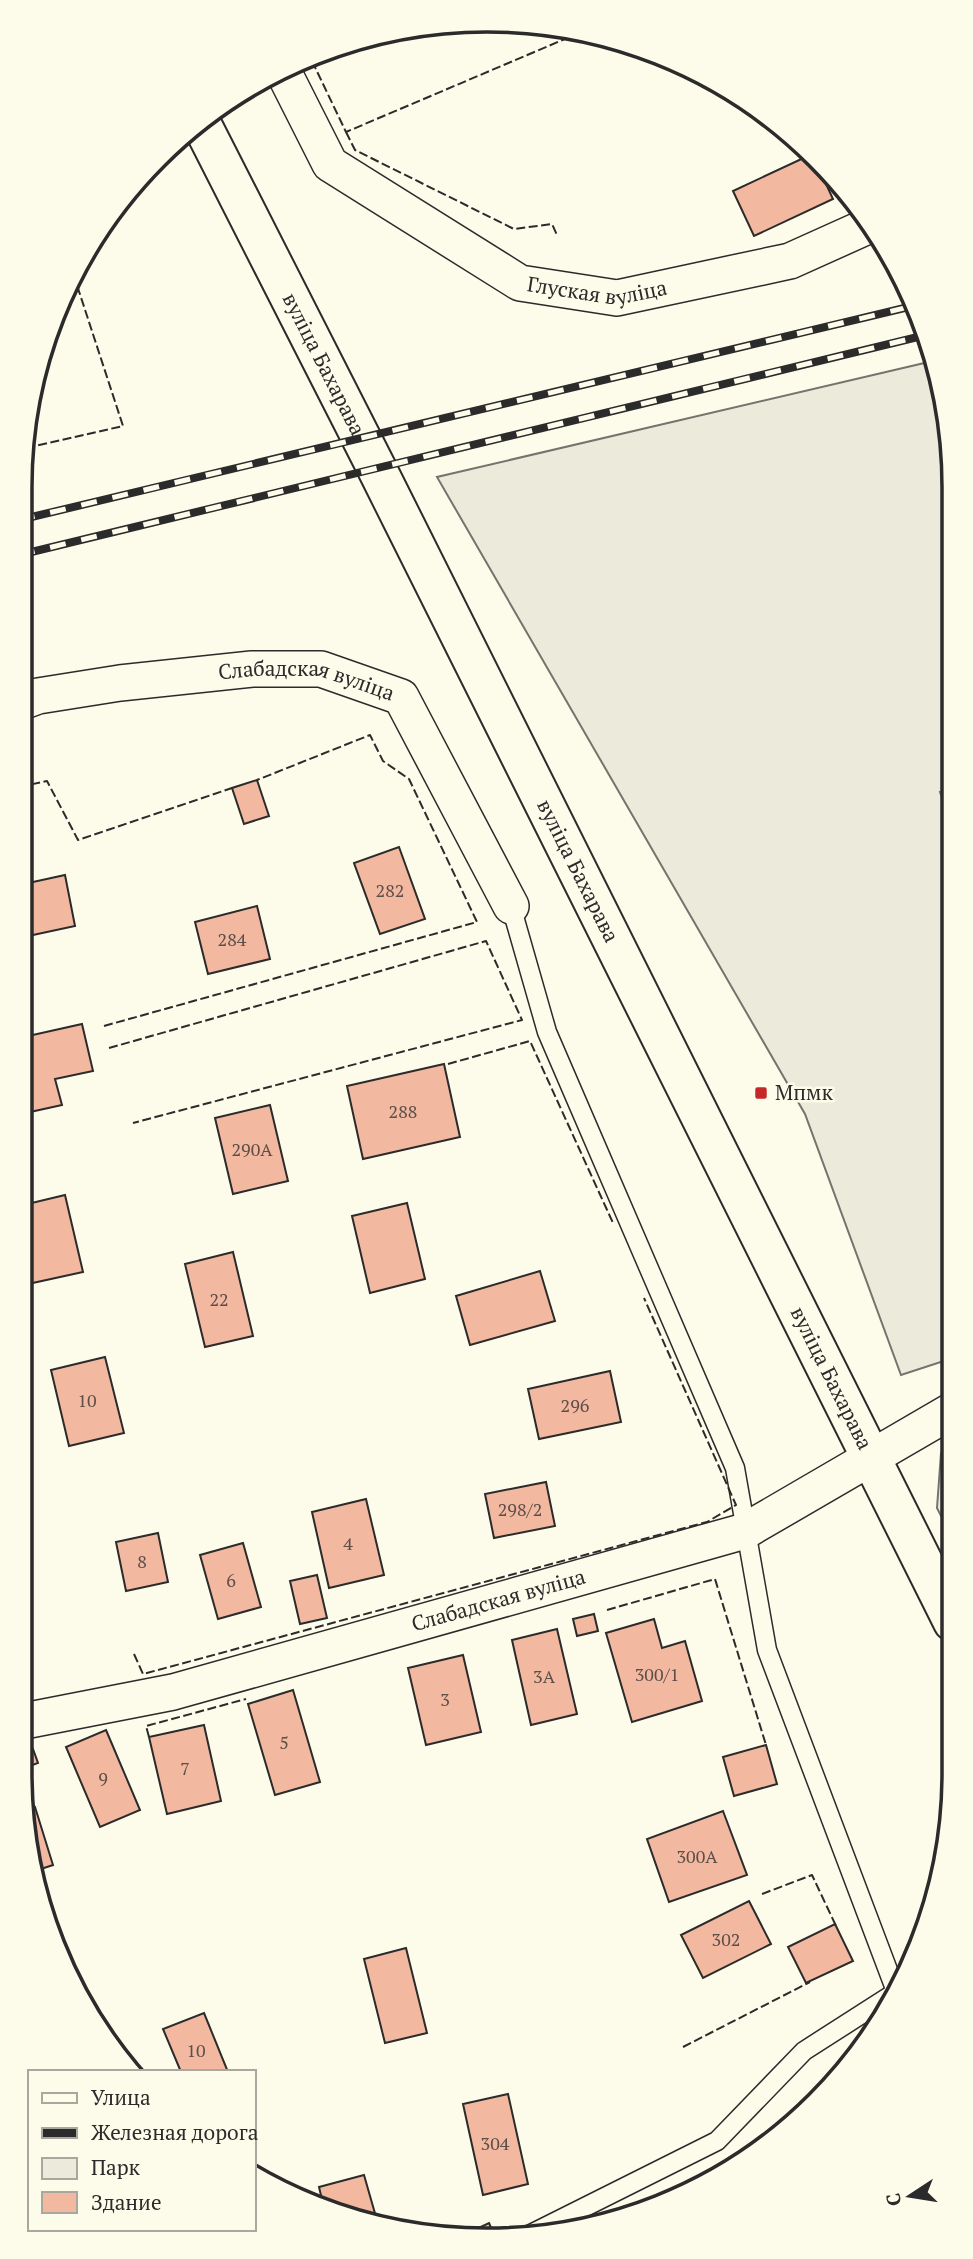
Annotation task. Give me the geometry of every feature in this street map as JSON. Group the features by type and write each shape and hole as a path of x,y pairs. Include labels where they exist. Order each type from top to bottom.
{"main road":[{"name":"вуліца Бахарава","path":"205,130 942,1600"}],"street":[{"name":"Глуская вуліца","path":"286,77 330,164 520,284 617,298 790,261 861,229"},
{"name":"Слабадская вуліца","path":"32,698 120,683 252,669 321,669 401,697 512,906"},
{"name":"Слабадская вуліца","path":"32,1720 173,1692 745,1531 942,1416"}],"lane":[{"path":"512,906 547,1032 735,1468 767,1650 891,1981"},
{"path":"554,2223 717,2141 804,2051 878,2004"}],"green space":[{"path":"924,363 938,427 942,486 942,1362 901,1375 805,1114 437,477"},
{"path":"942,1452 942,1518 937,1508"}],"building":[{"path":"802,159 825,182 833,199 754,236 733,191"},
{"path":"257,780 269,816 244,824 232,788"},
{"path":"399,847 425,919 380,934 354,863"},
{"path":"65,875 75,926 32,935 32,882"},
{"path":"257,906 270,959 208,974 195,922"},
{"path":"82,1024 93,1071 55,1079 62,1105 32,1112 32,1035"},
{"path":"444,1064 460,1137 363,1159 347,1086"},
{"path":"270,1105 288,1181 233,1194 215,1118"},
{"path":"65,1195 83,1272 32,1283 32,1203"},
{"path":"407,1203 425,1279 370,1293 352,1216"},
{"path":"233,1252 253,1336 205,1347 185,1264"},
{"path":"540,1271 555,1321 470,1345 456,1296"},
{"path":"105,1357 124,1433 69,1446 51,1370"},
{"path":"610,1371 621,1422 539,1439 528,1389"},
{"path":"546,1482 555,1526 494,1538 485,1494"},
{"path":"366,1499 384,1575 329,1588 312,1512"},
{"path":"158,1533 168,1582 126,1591 116,1542"},
{"path":"243,1543 261,1607 218,1619 200,1555"},
{"path":"317,1575 327,1618 300,1624 290,1581"},
{"path":"594,1614 598,1631 577,1636 573,1619"},
{"path":"654,1619 662,1648 685,1641 702,1701 632,1722 606,1633"},
{"path":"557,1629 577,1714 531,1725 512,1640"},
{"path":"463,1655 481,1732 426,1745 408,1668"},
{"path":"293,1690 320,1782 275,1795 248,1704"},
{"path":"204,1725 221,1801 167,1814 149,1737"},
{"path":"106,1730 140,1810 100,1827 66,1747"},
{"path":"766,1745 777,1784 734,1796 723,1757"},
{"path":"32,1749 38,1763 32,1765"},
{"path":"35,1807 53,1865 42,1869 35,1832 33,1808"},
{"path":"723,1811 747,1875 669,1902 647,1839"},
{"path":"749,1901 771,1944 703,1978 681,1935"},
{"path":"835,1924 853,1961 806,1983 788,1947"},
{"path":"406,1948 427,2033 385,2043 364,1959"},
{"path":"204,2013 227,2070 180,2070 163,2029"},
{"path":"508,2094 528,2184 483,2195 463,2104"},
{"path":"364,2175 375,2213 321,2196 319,2187"},
{"path":"489,2223 491,2228 486,2228 479,2228"}],"railway":[{"path":"32,517 905,308"},
{"path":"32,552 916,337"}],"fence":[{"path":"314,65 346,132 566,38"},
{"path":"346,132 355,150 514,229 552,224 557,235"},
{"path":"33,446 123,426 77,286"},
{"path":"104,1026 477,922 409,779 383,761 370,735 257,780"},
{"path":"32,784 47,781 78,840 232,788"},
{"path":"109,1048 486,941 522,1020 133,1123"},
{"path":"448,1064 530,1041 613,1223"},
{"path":"134,1654 143,1674 707,1522 736,1505 644,1298"},
{"path":"607,1610 715,1579 766,1745"},
{"path":"149,1737 146,1726 246,1699"},
{"path":"762,1894 812,1875 837,1928"},
{"path":"683,2047 810,1982"}],"place":[{"name":"Мпмк","path":"761,1093"}]}
